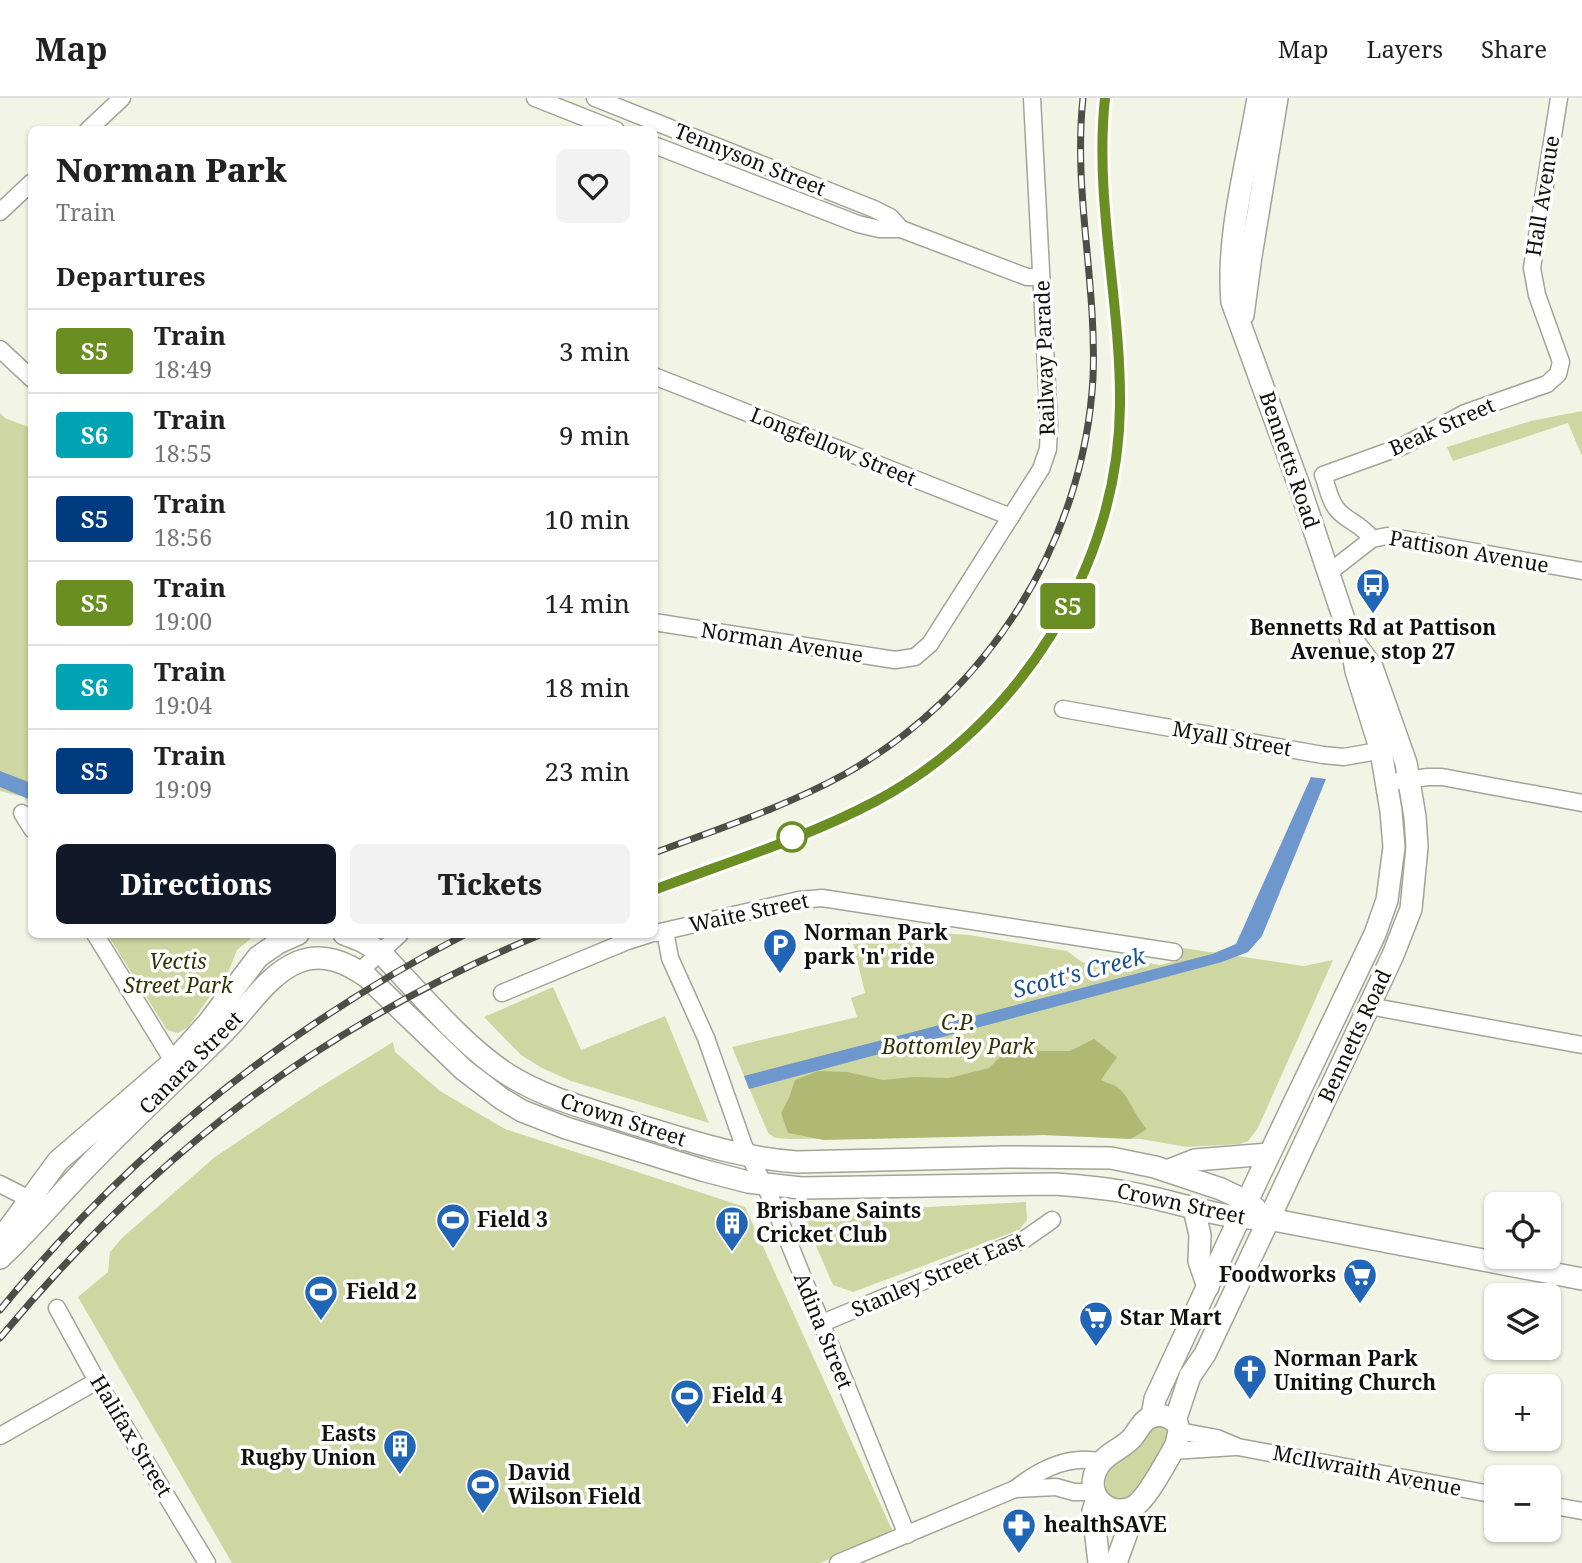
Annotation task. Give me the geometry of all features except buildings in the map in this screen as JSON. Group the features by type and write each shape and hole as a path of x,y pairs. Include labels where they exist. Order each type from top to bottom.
{"main road":[{"name":"Bennetts Road","path":"1258,98 1258,155"},
{"name":"Bennetts Road","path":"1132,1507 1141,1501 1172,1451 1190,1376 1205,1354 1369,1006 1404,929 1414,895 1417,847 1409,779 1391,749 1372,667 1350,636 1233,303 1231,260 1258,155 1277,98"},
{"name":"Bennetts Road","path":"1152,1416 1156,1399 1269,1154 1383,916 1391,882 1394,847 1387,782 1391,749"},
{"name":"Canara Street","path":"178,1068 258,957 289,938"},
{"name":"Crown Street","path":"356,938 375,944 482,1055 524,1083 572,1104 705,1146 749,1157 797,1162 1096,1157 1126,1160 1230,1193 1244,1210"},
{"name":"Canara Street","path":"38,1204 87,1166 178,1068 239,1017 267,983 289,967 317,958 337,961 356,969"},
{"name":"Crown Street","path":"356,969 464,1070 487,1089 522,1111 566,1128 702,1170 765,1185 820,1189 1055,1184 1130,1193 1194,1209 1244,1210 1269,1219"},
{"path":"1167,1171 1195,1160 1269,1154"},
{"path":"0,1243 38,1204"},
{"path":"0,1258 38,1204"},
{"path":"1194,1209 1200,1235 1199,1261 1208,1287"},
{"path":"1269,1219 1582,1279"},
{"path":"1099,1563 1093,1511 1094,1479 1101,1462 1127,1443 1143,1422 1152,1416 1168,1417 1177,1426"},
{"path":"1095,1496 1119,1509 1132,1507 1130,1524 1116,1563"}],"street":[{"path":"92,126 122,98"},
{"path":"535,98 606,126"},
{"name":"Tennyson Street","path":"596,98 874,209 890,217 901,229"},
{"name":"Railway Parade","path":"910,659 930,644 1041,469 1048,449 1049,424 1032,98"},
{"name":"Hall Avenue","path":"1558,374 1560,358 1537,295 1532,268 1559,98"},
{"path":"102,116 111,126"},
{"name":"Tennyson Street","path":"658,147 858,224 879,229 901,229 1025,276 1041,278"},
{"path":"0,212 28,186"},
{"path":"0,349 28,375"},
{"name":"Beak Street","path":"1323,475 1403,446 1465,413 1547,384 1558,374"},
{"name":"Longfellow Street","path":"658,378 1011,517"},
{"name":"Bennetts Road","path":"1323,475 1335,506 1361,525 1372,539"},
{"name":"Pattison Avenue","path":"1327,574 1372,539 1395,537 1582,571"},
{"name":"Norman Avenue","path":"658,623 878,658 910,659"},
{"name":"Myall Street","path":"1063,709 1323,755 1344,757 1391,749"},
{"path":"1387,782 1442,777 1582,803"},
{"path":"22,813 28,823"},
{"name":"Waite Street","path":"658,933 810,899 836,899 883,914 1093,945 1174,952"},
{"name":"Adina Street","path":"658,935 706,1038 749,1157 765,1185 907,1535"},
{"path":"97,938 178,1068"},
{"name":"Waite Street","path":"502,993 639,938"},
{"path":"356,969 375,944"},
{"path":"1369,1006 1582,1045"},
{"path":"0,1184 38,1204"},
{"name":"Stanley Street East","path":"820,1324 1025,1239 1052,1220"},
{"name":"Halifax Street","path":"57,1308 97,1381 207,1563"},
{"path":"0,1436 97,1381"},
{"name":"McIlwraith Avenue","path":"1177,1426 1238,1447 1484,1493"},
{"name":"McIlwraith Avenue","path":"1172,1451 1238,1447"},
{"path":"849,1561 1015,1489 1036,1473 1057,1465 1089,1459 1101,1462"},
{"path":"1015,1489 1056,1487 1095,1496"},
{"path":"1561,1507 1582,1511"}],"green space":[{"path":"1582,411 1582,456 1568,423 1453,461 1447,447 1531,421"},
{"path":"0,413 5,418 28,427 28,804 24,797 0,791"},
{"name":"C.P. Bottomley Park","path":"848,922 871,938 883,942 913,931 969,935 1067,951 1082,962 1092,964 1119,958 1160,965 1181,960 1183,948 1304,966 1333,960 1258,1128 1248,1141 1240,1144 1187,1147 1141,1139 1044,1135 775,1138 768,1133 732,1047 857,1017 851,998 865,993"},
{"name":"Vectis Street Park","path":"110,938 251,938 237,950 229,970 188,1027 178,1033 167,1030"},
{"path":"553,987 581,1050 665,1016 709,1123 571,1081 542,1068 521,1055 484,1017"},
{"path":"1094,1039 1117,1057 1101,1080 1121,1091 1147,1129 1131,1139 1044,1135 824,1140 788,1133 781,1113 795,1080 818,1071 847,1072 883,1080 949,1078 989,1068 1007,1050 1020,1047 1040,1051 1070,1051"},
{"path":"393,1042 395,1052 440,1091 505,1129 745,1207 893,1532 820,1563 232,1563 78,1297 108,1272 110,1252 122,1238 215,1157"},
{"path":"1026,1202 1027,1220 1019,1230 853,1292 833,1285 801,1211 828,1212"},
{"path":"1157,1424 1170,1429 1171,1437 1133,1498 1117,1502 1104,1492 1103,1473"}],"water":[{"path":"0,771 28,782 28,799 0,787"},
{"path":"1311,777 1326,779 1262,936 1248,952 1222,962 749,1089 744,1076 1212,954 1236,944"}],"railway":[{"path":"658,852 799,797 845,774 896,741 943,701 984,657 1019,607 1048,554 1071,497 1086,439 1093,378 1093,343 1081,168 1083,98"},
{"path":"658,889 822,827 876,801 927,769 974,730 1015,685 1051,635 1080,581 1101,525 1115,465 1120,405 1119,366 1103,175 1105,98"},
{"path":"0,1310 101,1198 214,1098 273,1052 335,1010 459,938"},
{"path":"0,1338 118,1210 180,1154 245,1101 313,1054 385,1010 461,970 533,938"}],"train":[{"name":"S5","path":"658,888 837,820 914,779 955,747 991,713 1016,685 1058,624 1072,599 1095,543 1110,488 1119,432 1119,352 1103,159 1105,98"}],"place":[{"name":"Bennetts Rd at Pattison Avenue, stop 27","path":"1373,615"},
{"name":"Norman Park park 'n' ride","path":"780,975"},
{"name":"Field 3","path":"453,1250"},
{"name":"Brisbane Saints Cricket Club","path":"732,1253"},
{"name":"Foodworks","path":"1360,1305"},
{"name":"Field 2","path":"321,1322"},
{"name":"Star Mart","path":"1096,1348"},
{"name":"Norman Park Uniting Church","path":"1250,1401"},
{"name":"Field 4","path":"687,1426"},
{"name":"Easts Rugby Union","path":"400,1476"},
{"name":"David Wilson Field","path":"483,1515"},
{"name":"healthSAVE","path":"1019,1555"}],"water label":[{"name":"Scott's Creek","path":"1079,973"}]}
